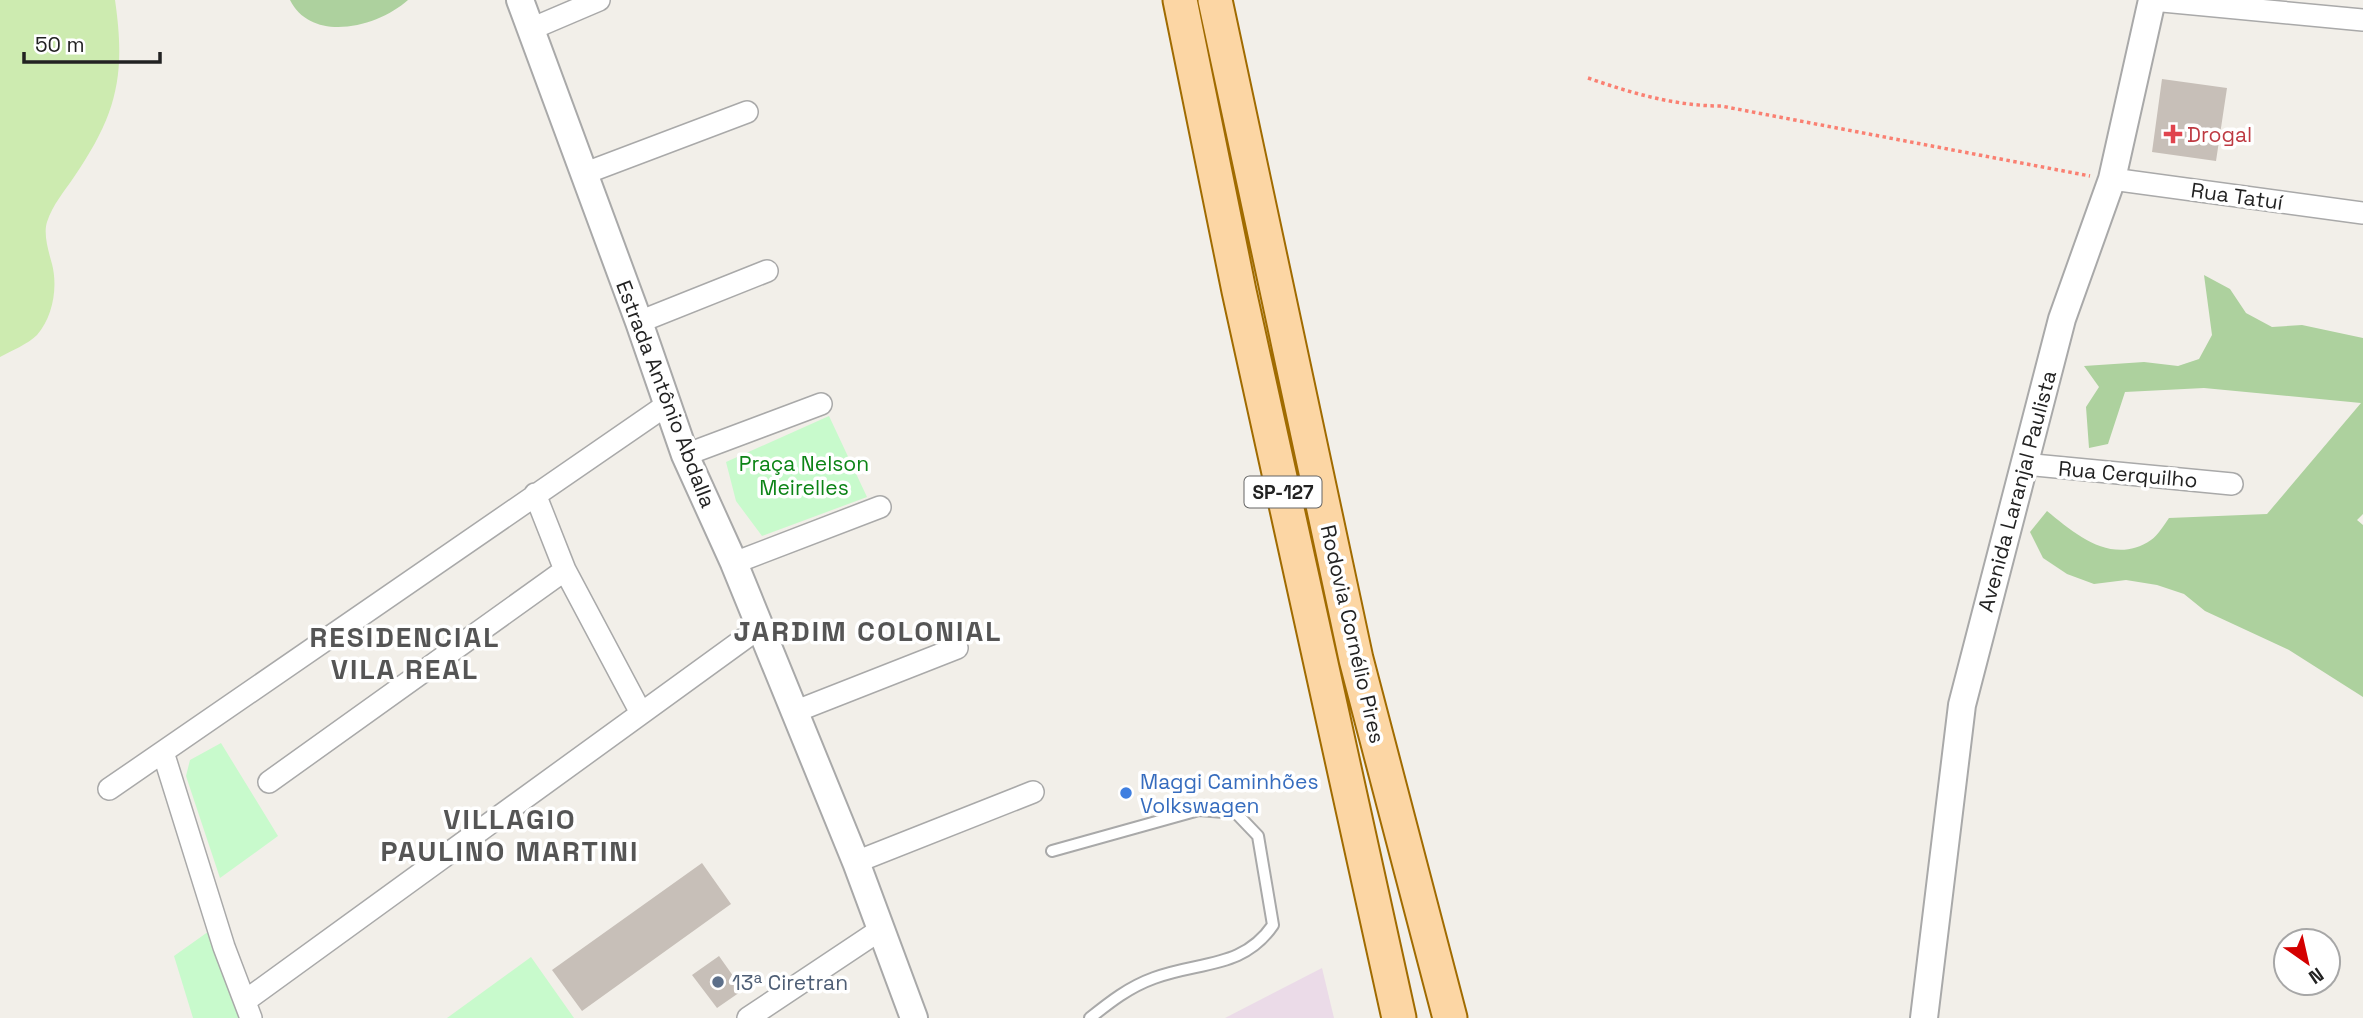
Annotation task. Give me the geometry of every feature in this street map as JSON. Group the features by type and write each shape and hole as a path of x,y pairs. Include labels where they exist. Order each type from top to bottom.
{"main road":[{"name":"Rodovia Cornélio Pires","path":"1180,0 1239,291 1399,1018"},
{"name":"Rodovia Cornélio Pires","path":"1215,0 1356,659 1450,1018"}],"street":[{"name":"Estrada Antônio Abdalla","path":"520,0 685,455 734,564 856,862 914,1018"},
{"path":"531,29 599,0"},
{"path":"2152,0 2363,20"},
{"name":"Avenida Laranjal Paulista","path":"1924,1018 1930,991 1962,705 2062,319 2112,179 2152,0"},
{"path":"583,174 747,112"},
{"name":"Rua Tatuí","path":"2112,179 2363,213"},
{"path":"639,322 767,271"},
{"path":"109,789 668,404"},
{"path":"685,455 821,404"},
{"name":"Rua Cerquilho","path":"2024,464 2232,484"},
{"path":"535,494 565,570 641,713"},
{"path":"734,564 880,507"},
{"path":"269,782 565,570"},
{"path":"163,752 216,920 248,1009 641,713 759,628"},
{"path":"794,712 957,648"},
{"path":"856,862 1033,792"},
{"path":"748,1018 880,930"},
{"name":"Avenida Laranjal Paulista","path":"1930,991 1936,1018"}],"lane":[{"path":"1052,851 1199,810 1236,813 1258,836 1273,925 1260,945 1232,958 1154,978 1119,995 1090,1018"}],"path":[{"path":"1588,78 1626,91 1693,106 1721,106 2112,179"}],"shaded area":[{"path":"1322,968 1334,1018 1225,1018"}],"green space":[{"path":"0,0 115,0 119,50 115,93 109,113 89,154 47,222 46,238 54,282 53,301 47,320 37,335 0,357"},
{"path":"290,0 408,0 380,18 346,27 314,22 300,14"},
{"path":"2204,275 2230,289 2246,313 2272,327 2302,325 2363,338 2363,514 2357,520 2363,525 2363,697 2289,650 2205,611 2184,594 2157,585 2126,580 2094,584 2067,574 2043,558 2030,532 2047,511 2083,538 2109,549 2123,550 2151,540 2169,518 2267,514 2361,403 2204,388 2125,392 2108,444 2089,448 2086,407 2099,387 2084,366 2144,362 2178,366 2199,359 2212,335"},
{"name":"Praça Nelson Meirelles","path":"829,416 867,497 762,536 736,501 726,462"},
{"path":"221,743 278,836 220,878 186,776 190,760"},
{"path":"212,929 245,1018 193,1018 174,956"},
{"path":"531,957 574,1018 447,1018"}],"building":[{"path":"2162,79 2227,88 2216,161 2152,152"},
{"path":"702,863 731,904 582,1011 552,970"},
{"name":"13ª Ciretran","path":"719,956 743,990 717,1008 692,975"}],"place":[{"name":"Drogal","path":"2173,134"},
{"name":"Maggi Caminhões Volkswagen","path":"1126,793"},
{"name":"13ª Ciretran","path":"718,982"}],"district":[{"name":"JARDIM COLONIAL","path":"868,631"},
{"name":"RESIDENCIAL VILA REAL","path":"405,653"},
{"name":"VILLAGIO PAULINO MARTINI","path":"510,835"}]}
